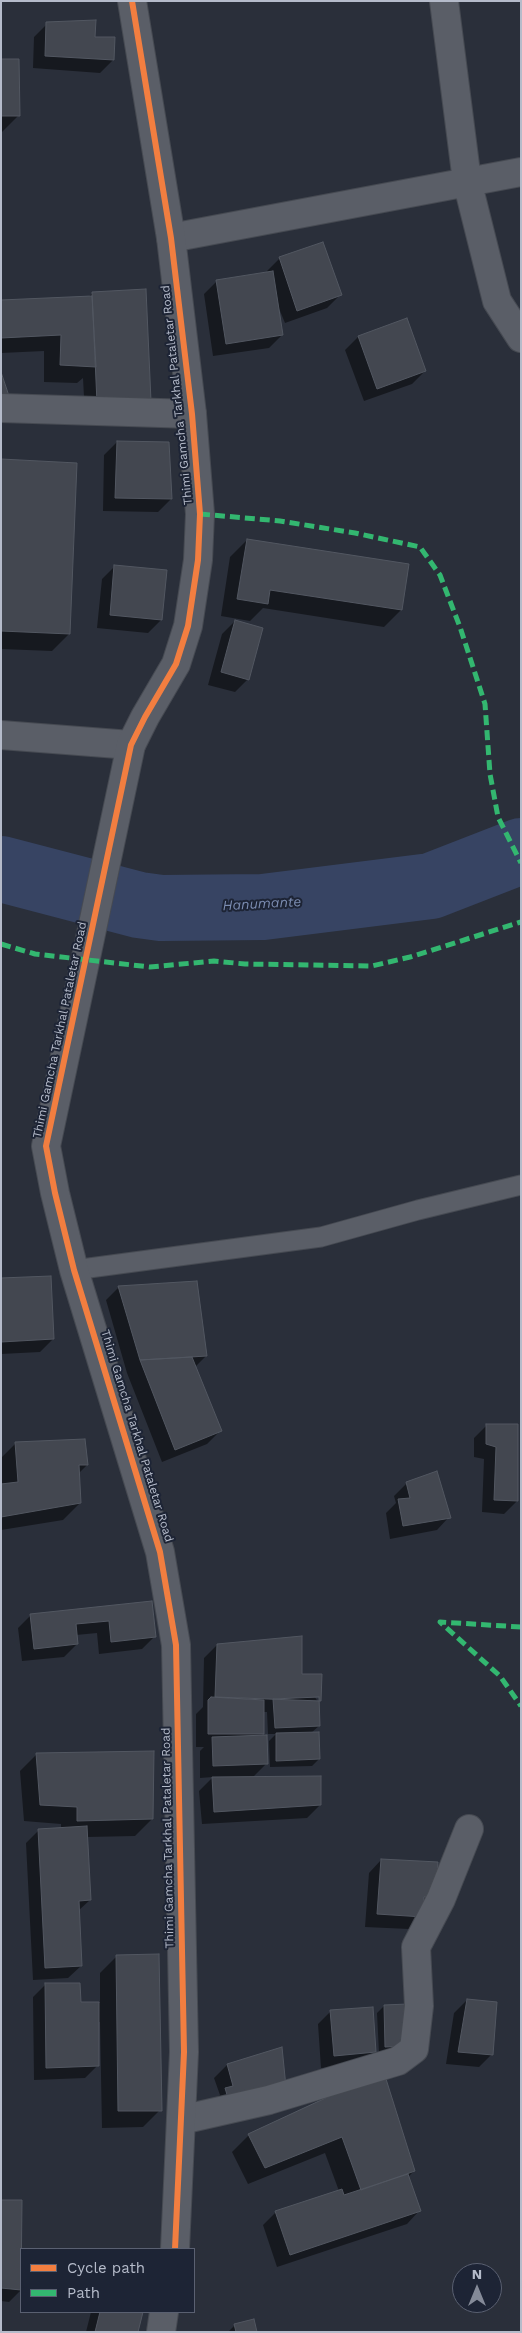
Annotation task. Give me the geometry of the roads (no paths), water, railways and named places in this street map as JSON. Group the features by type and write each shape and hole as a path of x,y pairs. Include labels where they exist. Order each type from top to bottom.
{"street":[{"name":"Thimi Gamcha Tarkhal Pataletar Road","path":"132,1 171,238 192,414 200,514 198,560 188,626 176,664 145,717 129,754 46,1146 55,1193 74,1270 160,1552 176,1645 184,2052 175,2248"},
{"path":"444,1 467,181 497,301 521,338"},
{"path":"171,238 521,172"},
{"path":"1,408 192,414"},
{"path":"1,735 129,754"},
{"path":"181,2120 268,2100 398,2061 414,2049 419,2006 416,1947 441,1899 469,1829"},
{"path":"161,2332 164,2313"}],"lane":[{"path":"74,1270 322,1237 418,1210 521,1185"}],"waterway":[{"name":"Hanumante","path":"1,869 139,905 161,908 263,907 431,886 521,851"}]}
